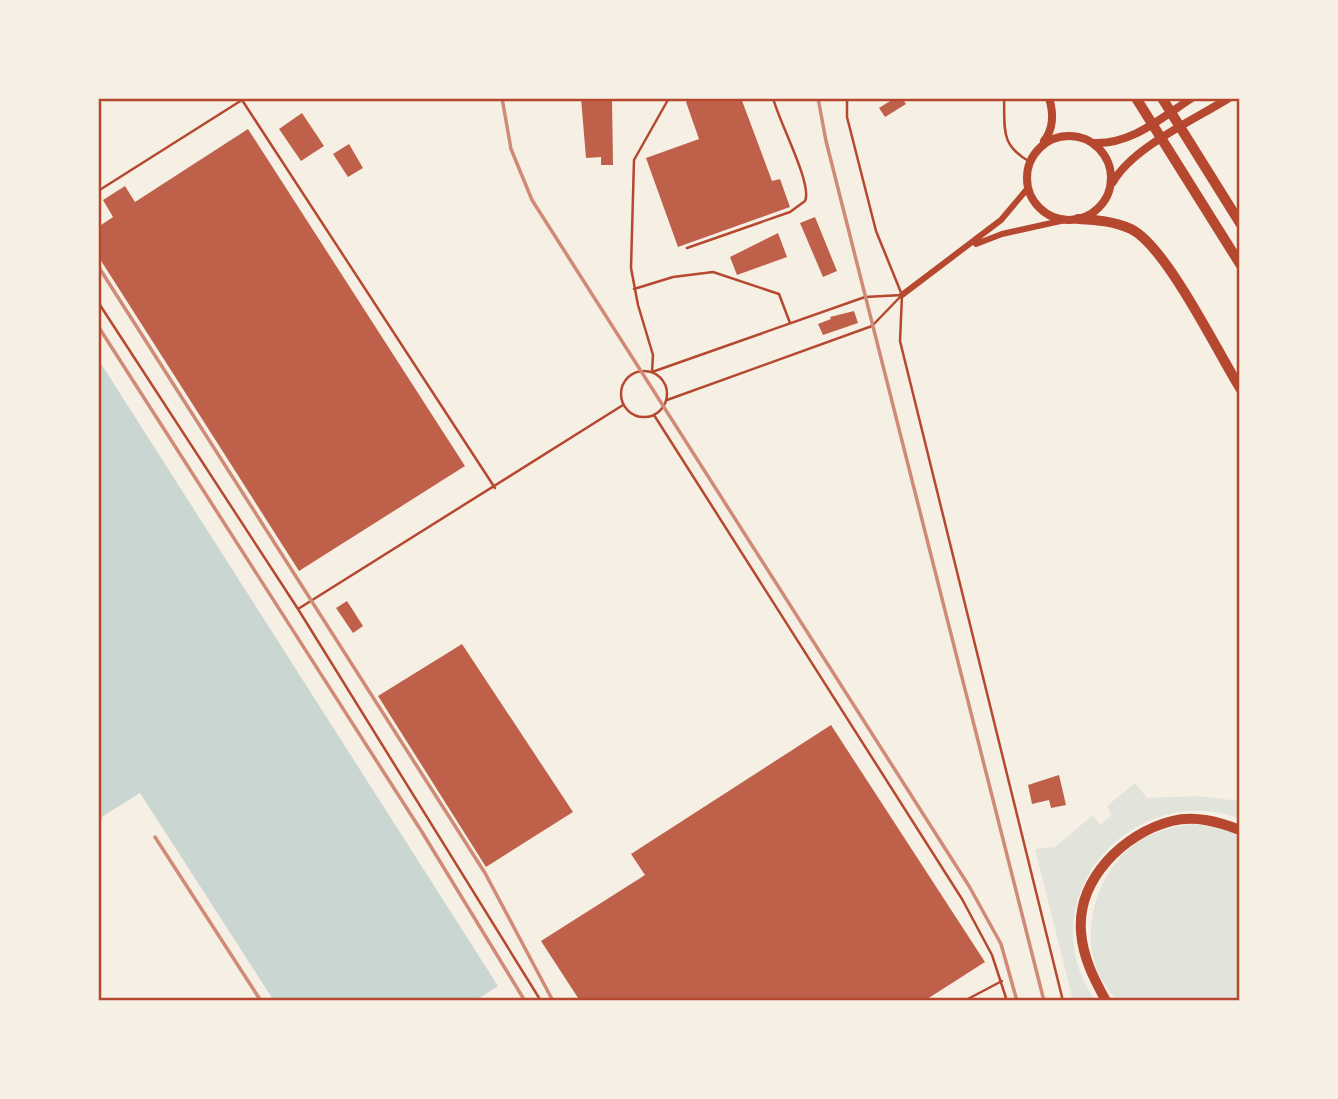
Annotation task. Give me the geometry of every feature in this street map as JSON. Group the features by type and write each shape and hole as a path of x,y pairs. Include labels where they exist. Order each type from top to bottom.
{"highway":[{"path":"1136,98 1240,264"},
{"path":"1163,100 1240,223"},
{"path":"1078,219 1110,221 1132,229 1150,243 1169,267 1240,388"},
{"path":"1107,1001 1088,969 1080,930 1089,888 1108,859 1137,834 1174,820 1213,820 1240,830"}],"street":[{"path":"902,295 1001,220 1028,188 1030,162 1051,132 1049,98"},
{"path":"1038,149 1061,136 1081,137 1093,143 1112,144 1126,140 1192,98"},
{"path":"970,246 1002,234 1078,219 1100,207 1120,169 1135,156 1229,98"},
{"path":"1093,143 1108,161 1111,184"},
{"path":"1028,188 1042,210 1065,220"}],"lane":[{"path":"667,400 666,387 652,372 653,355 634,289 631,268 634,160 669,98"},
{"path":"687,248 790,212 805,201 808,188 803,170 794,159 773,98"},
{"path":"846,98 847,117 876,231 902,295 901,341 1063,1001"},
{"path":"1004,98 1007,144 1013,152 1030,162"},
{"path":"98,191 241,99 495,488"},
{"path":"634,289 673,277 713,272 779,294 790,323"},
{"path":"902,295 873,326 667,400 654,415 640,417 623,405 621,390 627,378 640,371 652,372 865,297 902,295"},
{"path":"98,302 298,609 541,1001"},
{"path":"298,609 495,488 623,405"},
{"path":"654,415 962,899 1002,981 1007,1001"},
{"path":"964,1001 1002,981"}],"shaded area":[{"path":"98,359 498,986 475,1001 274,1001 140,793 103,816 98,831"},
{"path":"1135,783 1147,798 1198,796 1240,801 1240,819 1209,811 1177,812 1148,821 1122,837 1100,858 1084,884 1075,914 1074,947 1077,961 1084,982 1095,1001 1073,1001 1035,849 1055,847 1093,815 1100,825 1112,815 1107,806"},
{"path":"1192,824 1224,827 1240,834 1240,1001 1118,1001 1104,983 1095,962 1091,939 1092,916 1098,894 1123,855 1141,840 1159,832"}],"building":[{"path":"581,98 612,98 613,165 601,165 601,157 586,158"},
{"path":"691,98 741,98 772,181 780,179 790,207 678,247 646,158 699,139 686,102"},
{"path":"895,98 902,98 906,104 885,117 879,108"},
{"path":"302,113 324,146 301,161 279,129"},
{"path":"248,129 465,466 299,571 98,256 98,227 113,217 103,200 125,186 135,202"},
{"path":"349,144 363,168 348,177 333,154"},
{"path":"815,217 837,271 823,277 800,223"},
{"path":"778,233 787,257 737,275 730,257"},
{"path":"854,311 858,323 823,335 818,324 831,319 830,317"},
{"path":"347,601 363,626 353,633 336,608"},
{"path":"462,644 573,812 486,867 378,696"},
{"path":"831,725 985,962 924,1001 580,1001 541,941 645,875 631,854"},
{"path":"1059,775 1066,805 1051,808 1049,800 1032,804 1028,785"}],"railway":[{"path":"502,98 511,149 532,200 969,886 1001,944 1017,1001"},
{"path":"818,98 826,141 1044,1001"},
{"path":"98,266 485,873 553,1001"},
{"path":"98,326 422,832 525,1001"},
{"path":"155,837 261,1001"}]}
